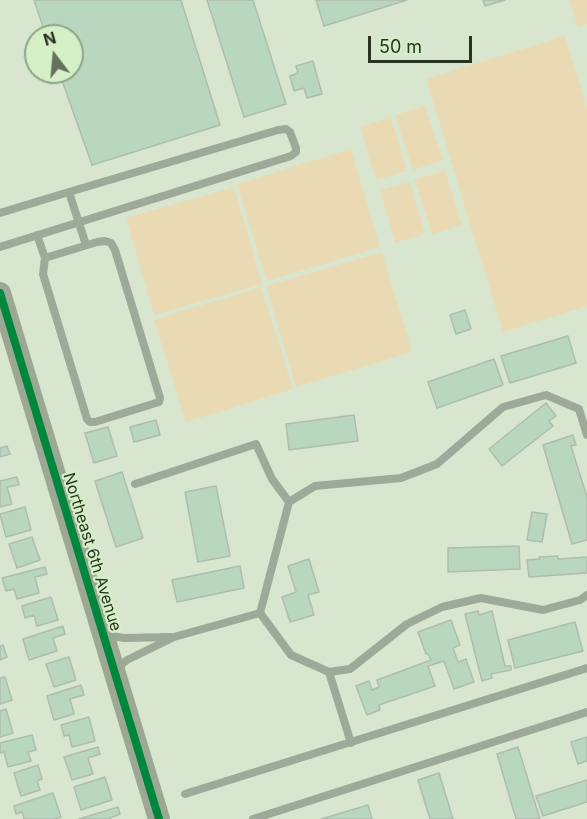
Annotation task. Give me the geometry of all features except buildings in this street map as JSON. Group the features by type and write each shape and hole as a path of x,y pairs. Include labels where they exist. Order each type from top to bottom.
{"street":[{"name":"Northeast 6th Avenue","path":"0,293 159,819"}],"lane":[{"path":"0,213 278,130 286,129 290,132 296,148 296,152 291,156 0,247"},
{"path":"69,192 86,245"},
{"path":"37,235 45,258 43,274 87,419 95,422 159,402 160,398 111,243 105,241 86,245 45,258"},
{"path":"260,613 289,502 315,486 401,478 437,464 503,407 546,395 579,409 587,435"},
{"path":"135,484 256,444 272,479 289,502"},
{"path":"260,613 291,655 329,672 350,669 407,624 442,607 481,598 543,610 580,600 587,595"},
{"path":"114,670 127,660 174,637 260,613"},
{"path":"103,634 124,639 174,637"},
{"path":"185,795 587,668"},
{"path":"329,672 351,742"},
{"path":"253,819 587,712"}],"shaded area":[{"path":"569,0 587,0 587,24 578,27"},
{"path":"565,36 587,109 587,306 503,332 426,79"},
{"path":"425,106 443,160 413,170 395,115"},
{"path":"391,117 407,171 376,180 360,127"},
{"path":"351,149 380,247 267,281 237,184"},
{"path":"445,170 462,225 432,234 415,180"},
{"path":"410,182 425,234 395,243 380,190"},
{"path":"234,187 262,284 154,315 126,218"},
{"path":"382,252 412,352 296,387 266,286"},
{"path":"261,287 293,389 186,422 154,320"}],"cycle path":[{"path":"0,293 159,819"}]}
